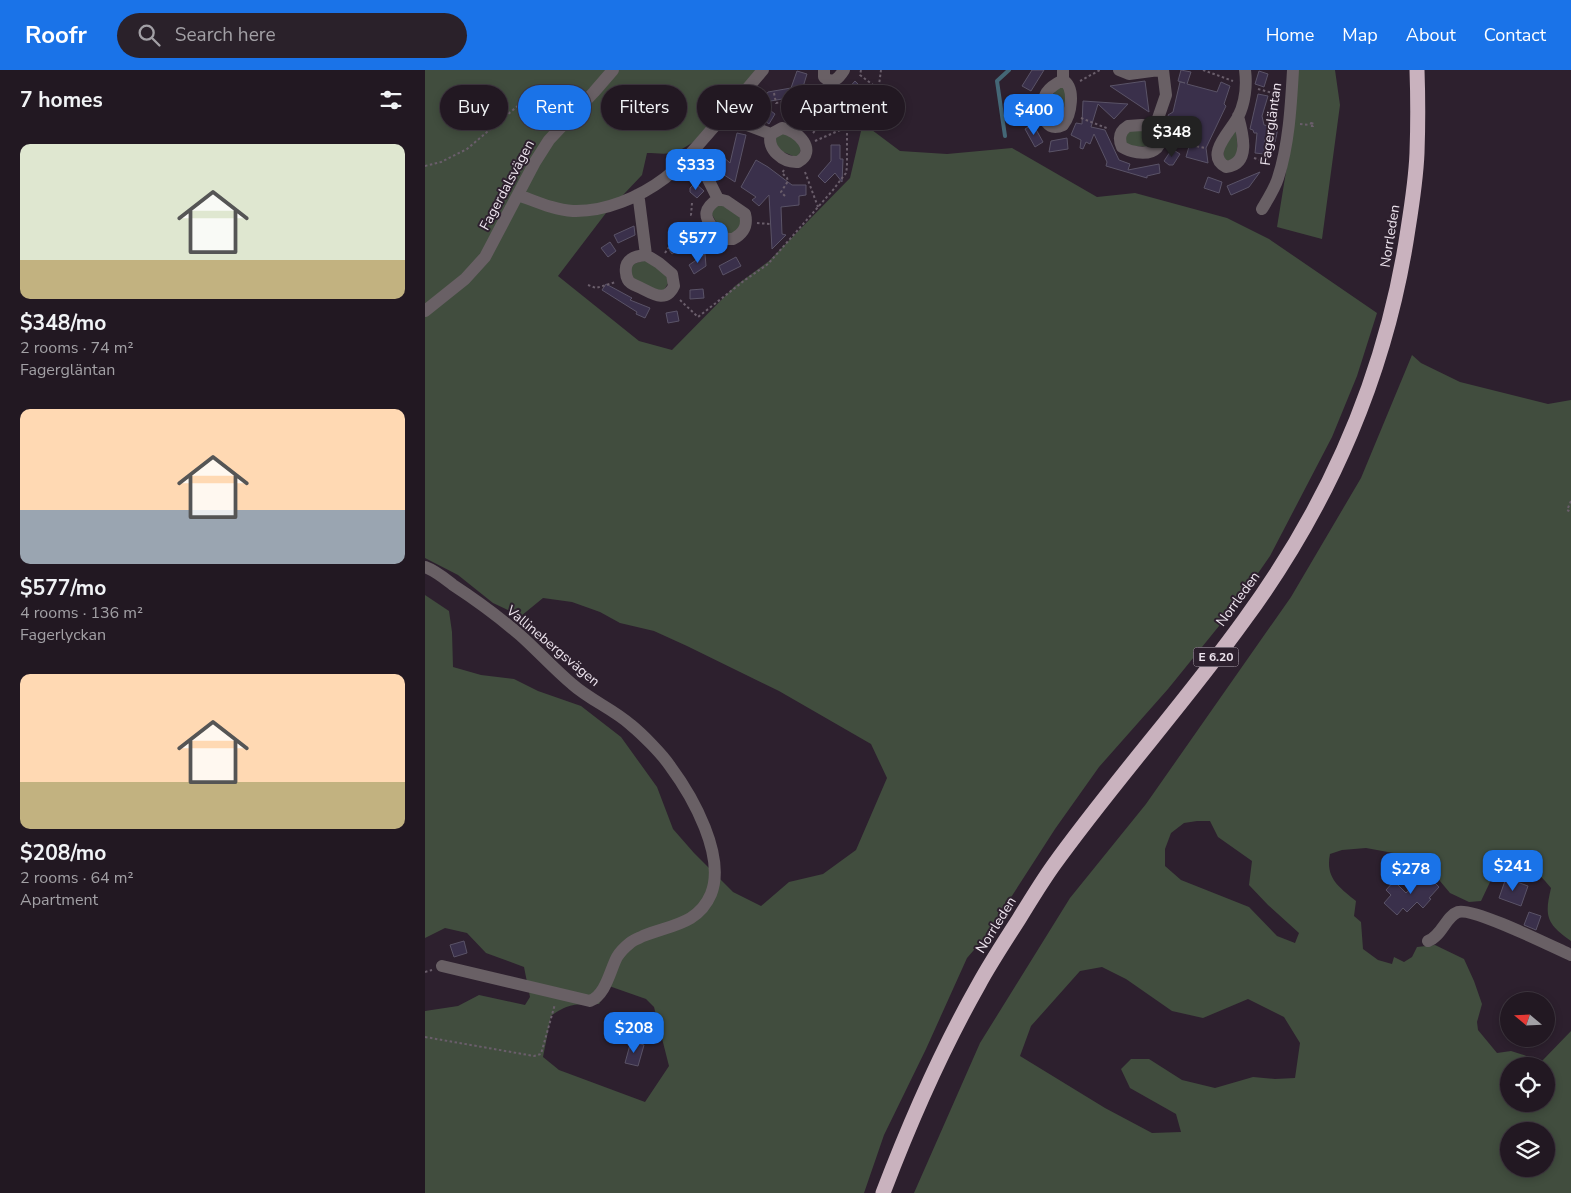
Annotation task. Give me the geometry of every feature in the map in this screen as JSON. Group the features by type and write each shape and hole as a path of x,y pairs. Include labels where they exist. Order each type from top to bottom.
{"highway":[{"name":"Norrleden","path":"883,1193 920,1104 979,984 1051,868 1091,814 1249,614 1297,542 1336,468 1376,366 1404,257 1417,155 1417,70"}],"street":[{"name":"Fagerdalsvägen","path":"425,311 465,279 485,257 535,162 549,140 613,70"},
{"path":"750,85 763,70"},
{"path":"826,75 837,80 844,70"},
{"path":"1119,70 1129,74 1161,70 1166,95 1155,127 1159,140 1153,152 1133,152 1122,147 1120,141 1121,133 1125,128 1130,125 1155,127"},
{"name":"Fagergläntan","path":"1238,116 1243,155 1234,166 1226,167 1218,160 1218,150 1238,116 1246,86 1245,70"},
{"name":"Fagergläntan","path":"1263,209 1278,180 1286,143 1293,70"},
{"path":"1065,79 1069,114 1063,125 1054,127 1046,121 1043,102 1046,94 1053,86 1065,79"},
{"path":"781,129 771,134 769,142 771,147 781,156 795,161 807,154 803,141 788,130"},
{"path":"518,195 572,211 597,210 614,205 637,195 664,179 692,152 711,130"},
{"path":"760,130 771,134"},
{"path":"692,152 696,156 718,199"},
{"path":"637,195 641,209 646,256"},
{"path":"639,256 646,256 667,269 672,274 674,282 671,291 665,295 656,295 631,284 626,274 626,266 629,260 639,256"},
{"name":"Vallinebergsvägen","path":"425,566 434,570 471,596 519,635 572,684 631,724 669,765 696,808 711,847 715,862 716,878 705,907 696,916 678,925 648,934 631,942 618,955 596,999 590,1001 442,966"},
{"path":"1428,941 1434,939 1456,913 1463,911 1497,922 1571,955"}],"path":[{"path":"861,70 860,75 873,85"},
{"path":"879,85 881,70"},
{"path":"1065,79 1100,70"},
{"path":"1203,70 1246,86 1291,99"},
{"path":"803,141 826,75"},
{"path":"425,166 441,162 467,148 527,98 553,91 575,89 594,92"},
{"path":"774,93 776,103 781,102"},
{"path":"1069,114 1121,133"},
{"path":"803,141 815,130"},
{"path":"803,141 835,130"},
{"path":"671,291 698,317 767,264 846,173 847,130"},
{"path":"1159,140 1218,150"},
{"path":"1243,155 1281,166"},
{"path":"785,196 781,191 788,179 782,173 795,161 818,207"},
{"path":"588,285 594,288 603,287 613,284 620,276 626,274"},
{"path":"1571,501 1567,510 1571,512"},
{"path":"425,1038 534,1056 541,1054 559,994"}],"green space":[{"path":"425,70 758,70 746,85 697,85 697,130 708,130 699,138 675,152 665,154 647,153 642,175 606,213 558,276 639,341 672,350 735,286 769,261 850,178 861,131 872,130 900,151 947,154 1012,148 1097,197 1135,193 1227,218 1269,239 1377,313 1357,376 1332,437 1270,556 1236,605 1168,689 1099,767 1055,829 986,936 967,958 926,1049 884,1135 864,1193 425,1193 425,1011 458,1006 479,995 525,1005 530,997 524,967 486,953 467,933 445,928 425,938 425,595 449,611 453,667 481,675 514,679 538,691 581,706 621,737 657,787 673,829 733,892 761,906 789,882 823,874 856,850 887,778 871,744 779,691 687,646 654,631 620,623 600,612 572,602 543,598 521,616 493,603 458,575 425,558","holes":["609,986 646,999 654,1007 669,1066 645,1102 559,1070 543,1057 551,1016 573,1005 599,1004"]},
{"path":"1296,70 1335,70 1340,105 1322,239 1277,227 1296,110"},
{"path":"1061,84 1067,90 1062,121 1049,122 1046,103"},
{"path":"1236,125 1238,158 1224,162 1223,143"},
{"path":"784,131 802,146 798,158 776,149 775,135"},
{"path":"1126,131 1153,131 1154,147 1125,146"},
{"path":"718,202 738,209 743,229 724,236 710,211"},
{"path":"649,259 671,278 663,292 633,282 630,265"},
{"path":"1412,355 1421,363 1460,382 1548,404 1571,400 1571,941 1557,930 1549,919 1548,906 1551,888 1539,875 1520,864 1505,863 1496,865 1481,901 1469,902 1450,893 1424,862 1399,854 1366,848 1342,850 1330,854 1329,862 1335,881 1356,901 1354,916 1361,922 1363,949 1378,960 1392,964 1394,957 1404,962 1412,957 1417,947 1435,945 1464,959 1482,1004 1477,1022 1478,1030 1497,1053 1511,1051 1530,1057 1500,1057 1500,1112 1555,1112 1555,1057 1546,1057 1571,1031 1571,1193 914,1193 980,1043 1070,898 1146,804 1291,597 1361,478","holes":["1210,821 1218,837 1252,861 1249,885 1299,933 1295,943 1277,936 1249,907 1181,880 1165,866 1165,849 1171,833 1184,823","1102,967 1126,979 1172,1011 1203,1018 1248,999 1284,1017 1300,1043 1295,1078 1253,1077 1215,1088 1182,1080 1149,1059 1131,1059 1121,1069 1130,1088 1176,1114 1181,1132 1152,1133 1105,1108 1020,1056 1031,1026 1080,971"]}],"building":[{"path":"1032,70 1044,70 1031,91 1022,86"},
{"path":"1181,70 1191,72 1187,84 1217,92 1221,82 1230,86 1224,104 1226,106 1206,148 1208,163 1186,157 1195,126 1173,135 1167,122 1170,120 1168,115 1173,112 1180,82 1185,83 1178,81"},
{"path":"797,71 807,74 804,85 792,85"},
{"path":"1259,71 1268,74 1264,87 1255,84"},
{"path":"1145,81 1149,112 1110,86"},
{"path":"781,90 781,99 771,101 771,91"},
{"path":"1258,94 1268,96 1262,116 1264,125 1278,128 1275,142 1265,139 1264,154 1255,153 1257,133 1250,129"},
{"path":"1028,98 1028,117 1019,117 1019,99"},
{"path":"1083,101 1128,104 1114,119 1098,104 1091,127 1105,130 1119,160 1130,164 1128,170 1159,164 1160,173 1147,176 1147,178 1106,166 1107,162 1094,134 1090,144 1086,142 1083,149 1080,148 1081,140 1071,135 1076,123 1082,124"},
{"path":"771,111 775,114 771,121"},
{"path":"1033,124 1043,142 1035,147 1025,129"},
{"path":"737,133 746,135 735,182 721,173 718,178 712,168 721,155 730,163"},
{"path":"1067,138 1068,149 1049,152 1051,141"},
{"path":"831,145 840,145 840,159 843,159 842,182 835,173 825,183 818,176 831,161"},
{"path":"1172,149 1180,154 1173,165 1169,165 1164,161"},
{"path":"756,160 792,185 806,185 806,195 799,196 799,205 781,207 782,234 786,235 772,249 769,195 759,206 752,200 756,197 741,187"},
{"path":"1260,172 1249,187 1231,195 1227,186"},
{"path":"1208,177 1222,182 1219,193 1204,188"},
{"path":"695,183 704,191 697,198 690,192 690,188"},
{"path":"634,226 635,235 618,243 614,235"},
{"path":"694,226 701,235 693,243 691,241 672,254 669,250"},
{"path":"610,242 616,251 608,257 601,248"},
{"path":"705,254 706,266 694,274 689,265"},
{"path":"736,257 741,266 723,275 719,266"},
{"path":"606,284 632,298 630,300 650,308 645,318 636,314 637,312 602,290"},
{"path":"703,289 704,298 690,299 690,290"},
{"path":"677,311 679,321 668,323 666,313"},
{"path":"1427,875 1439,887 1423,908 1417,902 1407,912 1403,908 1397,915 1384,903 1391,895 1386,890 1394,881 1406,893 1420,878 1422,881"},
{"path":"1506,878 1528,886 1521,906 1499,898"},
{"path":"1529,912 1541,916 1536,930 1524,925"},
{"path":"464,941 467,953 454,957 450,945"},
{"path":"631,1041 644,1045 638,1066 625,1063"}],"waterway":[{"path":"1005,136 997,81 1009,70"}]}
